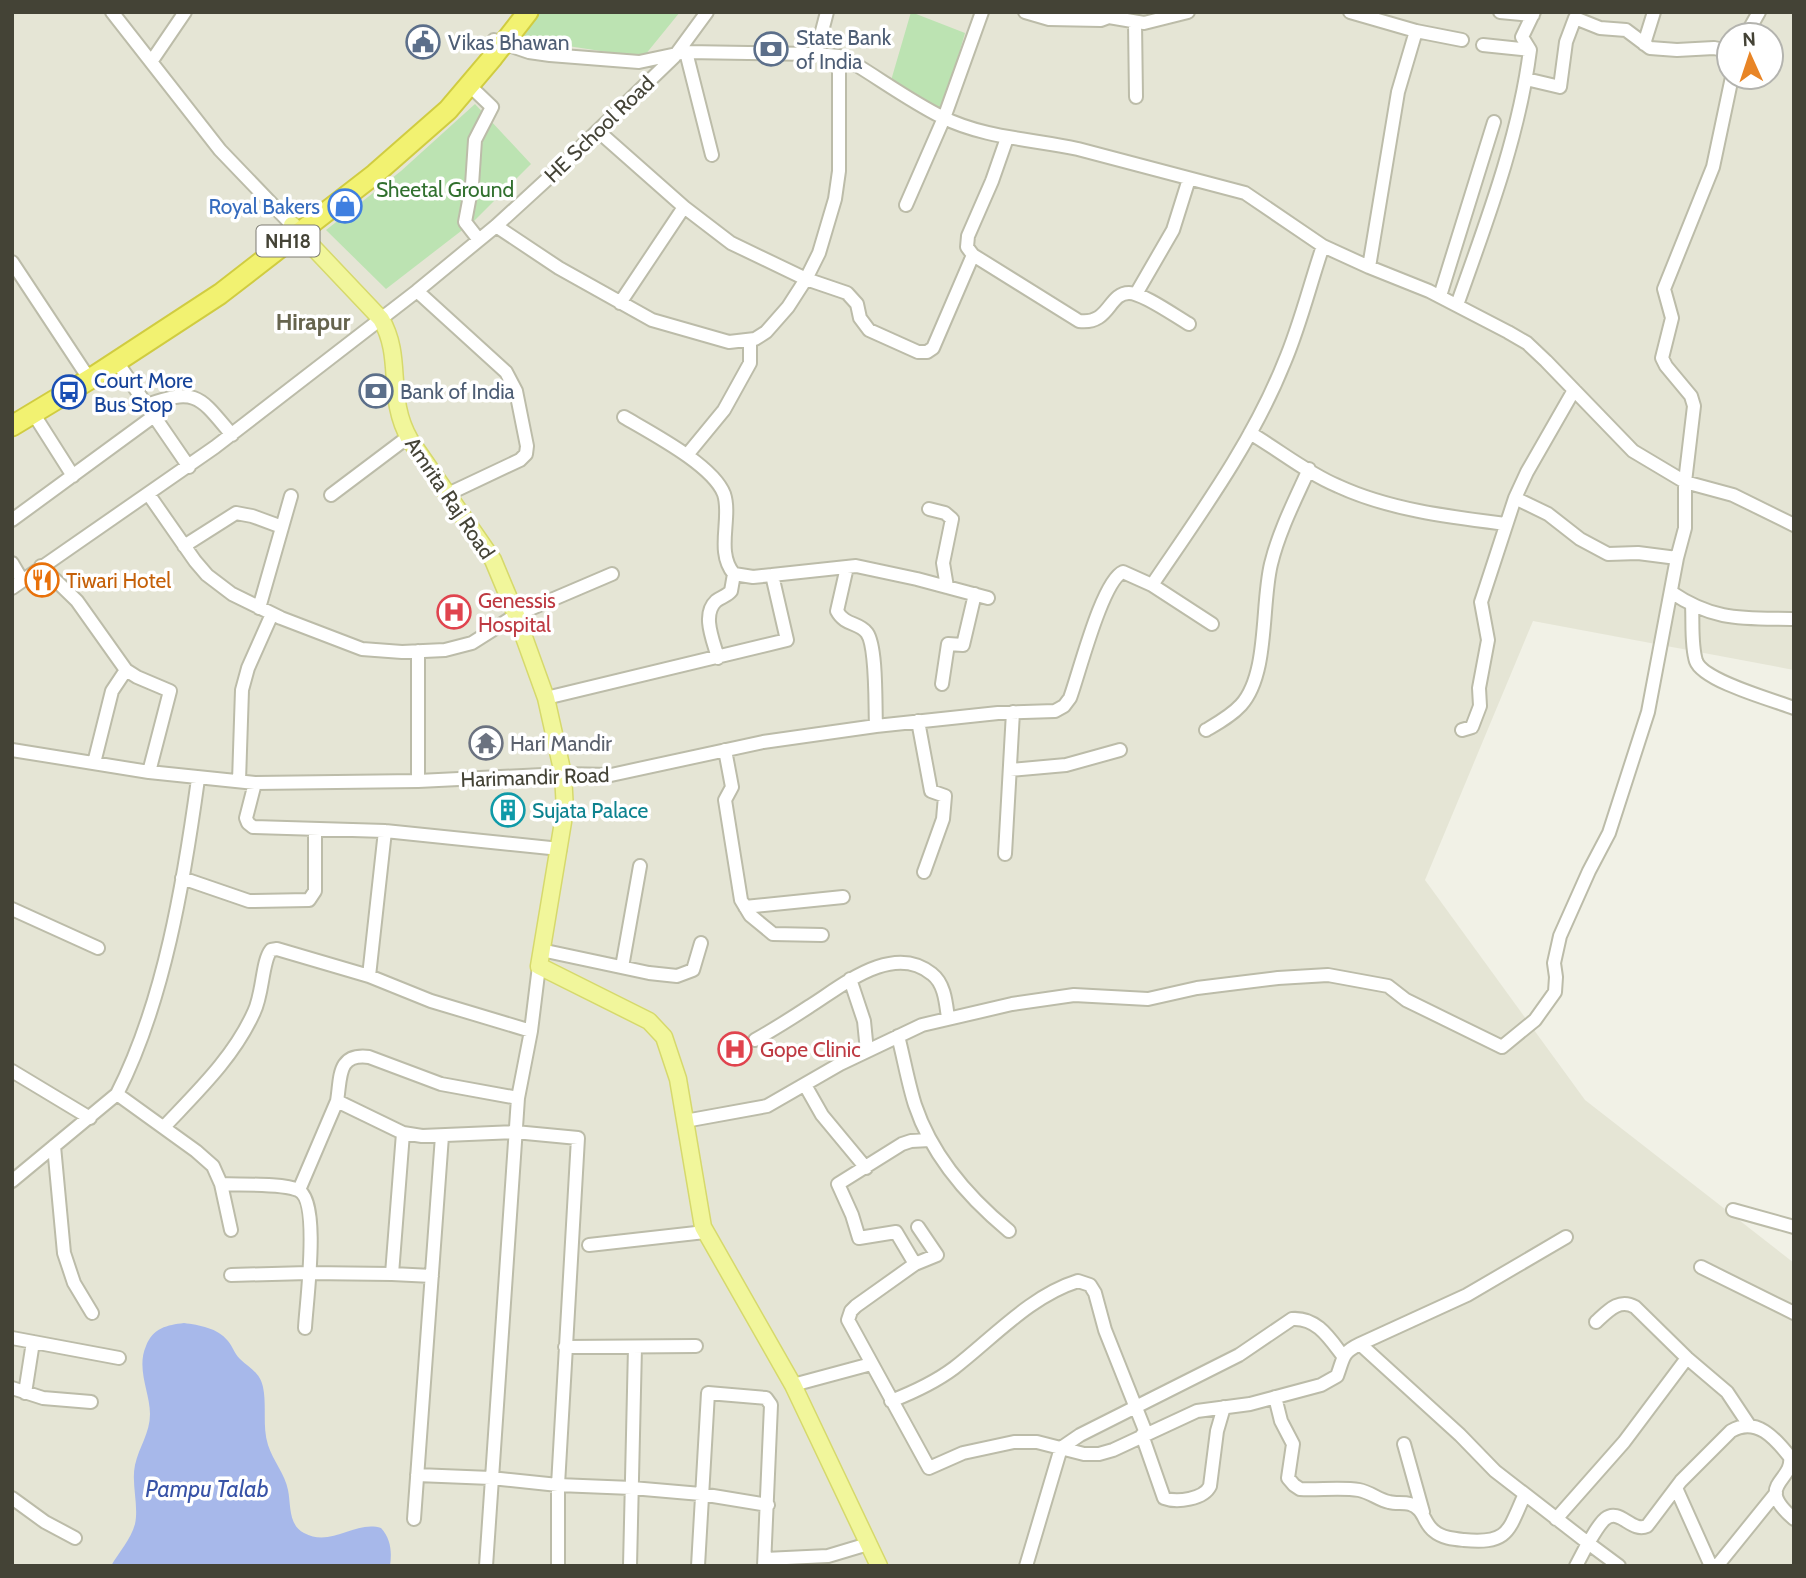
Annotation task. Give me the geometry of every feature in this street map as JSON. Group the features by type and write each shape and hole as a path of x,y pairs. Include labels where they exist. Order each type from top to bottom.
{"highway":[{"name":"NH18","path":"12,426 408,147 470,86 515,12"},
{"name":"NH18","path":"12,414 88,374 117,362 220,294 411,132 528,12"}],"main road":[{"name":"Amrita Raj Road","path":"295,229 381,319 393,348 396,401 401,423 493,560 546,698 563,774 565,810 539,966"},
{"path":"539,966 649,1021 660,1030 675,1068 705,1232 793,1385 879,1566"}],"street":[{"path":"112,12 220,150 295,229"},
{"path":"151,62 186,12"},
{"name":"HE School Road","path":"17,584 189,467 480,240 680,55 707,12"},
{"path":"816,54 827,12"},
{"path":"906,205 944,118 982,12"},
{"path":"1025,12 1049,19 1101,20 1110,15 1135,22 1156,21 1188,12"},
{"path":"1349,12 1416,31 1462,40"},
{"path":"1457,305 1509,146 1526,79 1530,50 1522,37 1533,14 1500,12"},
{"path":"1644,44 1654,12"},
{"path":"1526,79 1560,87 1566,42 1575,18 1600,28 1626,30 1644,44 1658,50 1715,49"},
{"path":"1135,22 1136,97"},
{"path":"1369,267 1398,92 1416,31"},
{"path":"499,42 550,55 639,62 680,55 816,54 839,57 944,118 1007,138 1051,143 1245,193 1323,246 1440,296 1527,343 1633,451 1685,482 1733,495 1794,525"},
{"path":"1483,45 1530,50"},
{"path":"680,55 712,155"},
{"path":"496,226 559,268 663,324 729,342 750,340 766,332 788,307 819,253 837,186 839,57"},
{"path":"470,86 492,107 475,140 472,185 465,222 480,240"},
{"path":"685,1121 766,1106 840,1064 922,1024 1012,1004 1073,995 1148,999 1197,988 1328,975 1388,986 1406,1000 1502,1048 1535,1020 1555,992 1554,963 1560,936 1609,833 1648,712 1685,528 1685,482 1694,406 1691,396 1662,358 1672,318 1664,289 1713,167 1729,91"},
{"path":"1440,296 1493,122"},
{"path":"598,131 684,207 731,243 806,279 853,297 858,304 860,318 869,330 918,352 927,352 933,348 972,255"},
{"path":"1007,138 968,236 967,247 972,255 1079,321 1098,319 1126,292 1136,294 1189,324"},
{"path":"1136,294 1173,230 1189,179"},
{"path":"620,303 684,207"},
{"path":"1212,624 1152,585 1250,433 1285,361 1323,246"},
{"path":"12,262 88,374"},
{"path":"418,291 506,372 516,391 527,446 526,454 520,460 448,494"},
{"path":"687,455 723,410 750,363 750,340"},
{"path":"117,362 189,467"},
{"path":"1462,730 1472,727 1480,706 1479,688 1488,640 1481,602 1506,524 1527,472 1574,390"},
{"path":"12,520 73,476 151,410 179,396 192,396 204,401 232,435"},
{"path":"33,413 73,476"},
{"path":"624,417 687,455 723,490 726,500 725,553 734,574 731,591 711,609 709,620 718,658"},
{"path":"1250,433 1337,486 1381,502 1443,516 1506,524"},
{"path":"331,495 408,437"},
{"path":"1206,730 1241,706 1255,681 1271,565 1279,536 1309,469"},
{"path":"149,495 207,575 232,594 272,614 362,649 402,652 445,650 471,643 516,615 612,574"},
{"path":"259,608 291,496"},
{"path":"1515,498 1548,513 1580,539 1608,554 1639,553 1677,558"},
{"path":"929,509 953,519 943,563 947,587"},
{"path":"184,546 236,513 282,527"},
{"path":"12,563 17,584"},
{"path":"41,566 77,601 126,670 170,691 149,772"},
{"path":"734,574 753,577 856,566 988,598"},
{"path":"847,567 837,611 841,619 864,629 870,637 876,726"},
{"name":"Harimandir Road","path":"12,750 198,779 255,783 611,775 763,742 918,721 1055,711 1065,706 1070,698 1091,631 1114,580 1119,574 1128,572 1152,585"},
{"path":"546,698 787,640 772,575"},
{"path":"1671,592 1692,606 1741,619 1794,619"},
{"path":"942,684 948,644 963,645 975,594"},
{"path":"1692,606 1695,658 1703,670 1716,678 1794,708"},
{"path":"239,781 239,712 242,690 252,656 272,614"},
{"path":"418,651 418,781"},
{"path":"94,763 112,691 126,670"},
{"path":"1005,854 1013,712"},
{"path":"918,721 931,791 945,796 943,819 923,872"},
{"path":"725,750 732,787 725,800 741,900 750,915 773,934 822,935"},
{"path":"1010,770 1066,765 1120,750"},
{"path":"12,1181 117,1094 139,1047 164,960 182,878 198,779"},
{"path":"255,783 247,811 248,823 253,827 385,831 560,849"},
{"path":"182,878 249,901 309,900 315,891 315,830"},
{"path":"369,975 385,831"},
{"path":"622,967 640,866"},
{"path":"745,907 843,897"},
{"path":"12,909 98,948"},
{"path":"541,950 649,973 677,975 693,970 701,943"},
{"path":"164,1127 208,1081 246,1028 262,988 266,960 271,950 277,949 369,975 432,1001 531,1031"},
{"path":"755,1040 850,979 874,968 900,963 916,966 932,974 940,985 948,1018"},
{"path":"486,1566 518,1098 531,1031 539,966"},
{"path":"850,979 864,1021 867,1051"},
{"path":"898,1036 915,1105 939,1157 991,1217 1009,1231"},
{"path":"299,1190 337,1101 343,1065 357,1055 441,1084 518,1098"},
{"path":"12,1071 89,1118"},
{"path":"805,1085 822,1115 866,1168"},
{"path":"117,1094 213,1166 221,1184 231,1230"},
{"path":"337,1101 403,1133 442,1136 515,1132 578,1139 558,1485 558,1566"},
{"path":"392,1275 403,1133"},
{"path":"414,1519 442,1136"},
{"path":"915,1264 895,1232 859,1238 838,1184 902,1144 930,1140"},
{"path":"54,1146 64,1253 74,1283 92,1313"},
{"path":"221,1184 299,1190 305,1196 310,1212 304,1328"},
{"path":"1733,1210 1794,1227"},
{"path":"918,1227 937,1255 915,1264 856,1306 849,1315 849,1324 929,1468 964,1453 1014,1441 1037,1442 1084,1454 1098,1454 1113,1450 1197,1411 1250,1404 1321,1385 1338,1373 1343,1356 1349,1349 1467,1295 1566,1237"},
{"path":"589,1245 705,1232"},
{"path":"1701,1267 1794,1313"},
{"path":"231,1275 308,1273 432,1276"},
{"path":"891,1401 928,1386 1017,1316 1044,1298 1078,1281 1090,1286 1095,1293 1105,1331 1136,1405 1164,1498 1177,1501 1208,1492 1217,1431 1224,1407"},
{"path":"1596,1322 1611,1308 1623,1303 1631,1304 1727,1392 1749,1425"},
{"path":"1026,1566 1061,1448 1094,1426 1239,1355 1292,1319 1303,1319 1318,1326 1343,1356"},
{"path":"12,1338 119,1358"},
{"path":"33,1342 18,1391 64,1401 91,1402"},
{"path":"1360,1344 1524,1496 1619,1566"},
{"path":"565,1347 696,1346"},
{"path":"630,1566 635,1347"},
{"path":"1556,1519 1624,1443 1687,1358"},
{"path":"793,1385 871,1364"},
{"path":"698,1566 708,1393 766,1398 771,1405 765,1562 828,1556 868,1544"},
{"path":"1275,1397 1281,1422 1293,1444 1288,1478 1294,1485 1300,1489 1363,1491 1388,1502 1407,1503 1423,1512"},
{"path":"1576,1566 1603,1521 1618,1516 1635,1528 1644,1528 1676,1488 1731,1431 1749,1425 1767,1433 1792,1459 1790,1467 1780,1479 1776,1493 1717,1566"},
{"path":"1404,1444 1423,1512 1430,1528 1436,1534 1450,1539 1484,1542 1497,1539 1506,1533 1524,1496"},
{"path":"417,1475 632,1488 701,1494 768,1505"},
{"path":"1676,1488 1711,1566"},
{"path":"1776,1493 1782,1508 1794,1519"},
{"path":"12,1498 45,1522 75,1538"}],"shaded area":[{"path":"12,12 1794,12 1794,670 1533,621 1425,880 1585,1100 1794,1263 1794,1566 12,1566"}],"green space":[{"path":"540,12 680,12 645,55 522,39"},
{"path":"911,12 965,33 943,109 890,84"},
{"name":"Sheetal Ground","path":"475,104 531,164 474,221 386,289 326,230 401,171"}],"water":[{"name":"Pampu Talab","path":"184,1323 219,1333 259,1378 264,1394 268,1445 286,1484 295,1525 314,1537 333,1536 362,1528 381,1528 390,1546 390,1566 111,1566 135,1524 134,1472 150,1414 143,1355 149,1340 157,1331 166,1326"}],"place":[{"name":"Vikas Bhawan","path":"423,42"},
{"name":"State Bank of India","path":"771,49"},
{"name":"Royal Bakers","path":"345,206"},
{"name":"Bank of India","path":"376,391"},
{"name":"Court More Bus Stop","path":"69,392"},
{"name":"Tiwari Hotel","path":"42,580"},
{"name":"Genessis Hospital","path":"454,612"},
{"name":"Hari Mandir","path":"486,743"},
{"name":"Sujata Palace","path":"508,810"},
{"name":"Gope Clinic","path":"735,1049"}],"district":[{"name":"Hirapur","path":"313,322"}]}
